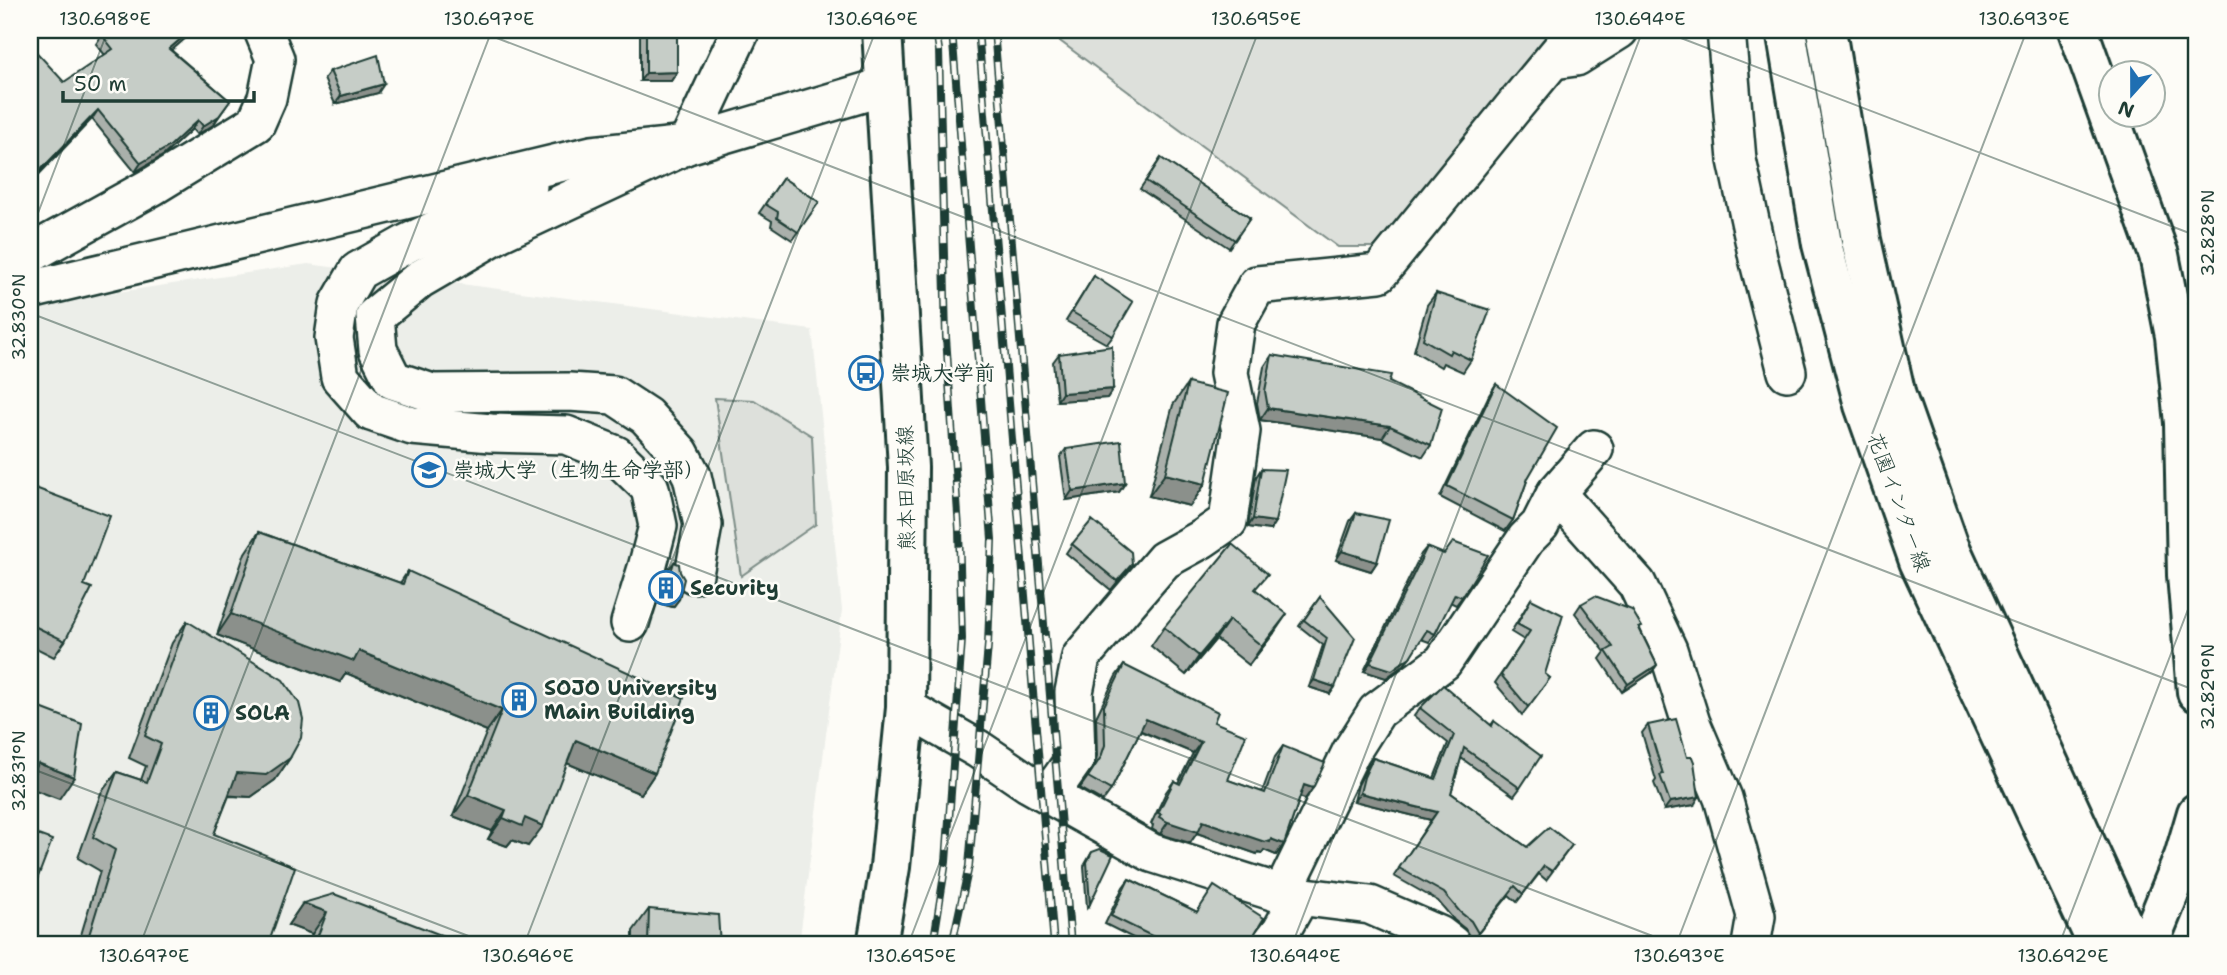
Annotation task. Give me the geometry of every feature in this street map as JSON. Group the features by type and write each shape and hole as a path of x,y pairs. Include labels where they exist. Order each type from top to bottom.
{"main road":[{"name":"熊本田原坂線","path":"877,945 890,867 906,708 908,467 883,30"},
{"name":"花園インター線","path":"1786,30 1822,244 1864,405 1919,561 2074,858 2132,945"},
{"name":"花園インター線","path":"1826,30 1861,240 1896,396 1949,546 2074,858 2098,945"},
{"path":"2078,30 2159,255 2175,336 2184,422 2187,575 2197,692"},
{"path":"2148,945 2184,857 2197,813"}],"street":[{"path":"30,254 153,186 256,123 267,98 275,59 263,30"},
{"path":"687,145 741,30"},
{"path":"1050,794 1076,757 1074,692 1081,657 1164,561 1202,540 1228,521 1241,431 1229,373 1236,323 1257,285 1379,273 1580,30"},
{"path":"1551,62 1576,57 1619,30"},
{"path":"1726,30 1737,160 1787,372"},
{"path":"694,574 703,525 692,476 680,453 646,416 614,395 569,392 432,393 393,380 378,350 374,316 420,279 499,233 687,145 886,86"},
{"path":"30,290 592,155 687,145"},
{"path":"592,155 408,243 358,271 340,304 334,338 340,377 371,412 412,426 491,433 566,435 616,455 650,488 658,526 630,624"},
{"path":"1269,945 1281,931 1291,896 1352,752 1377,711 1443,662 1518,550 1540,525 1556,493 1594,449"},
{"path":"1556,493 1637,584 1668,650 1690,723 1723,798 1756,916 1751,945"},
{"path":"906,708 1028,783 1152,853 1291,896 1370,905 1439,935 1452,945"}],"shaded area":[{"path":"1045,30 1560,30 1393,247 1338,247"},
{"name":"崇城大学（生物生命学部）","path":"308,264 812,330 842,610 799,945 30,945 30,305"},
{"path":"715,398 754,400 812,436 816,524 741,576"}],"building":[{"path":"109,30 191,30 169,49 230,101 219,116 203,126 198,120 170,146 141,163 98,110 30,181 30,45 64,82 113,49 102,35"},
{"path":"646,30 677,30 677,72 646,73"},
{"path":"378,55 384,84 341,96 330,71"},
{"path":"1161,158 1250,218 1235,240 1146,181"},
{"path":"783,178 819,202 798,232 777,218 778,212 765,204"},
{"path":"1094,276 1133,302 1113,336 1072,312"},
{"path":"1436,293 1490,310 1471,360 1451,350 1449,354 1423,339"},
{"path":"1112,346 1113,389 1062,393 1059,354"},
{"path":"1272,355 1391,375 1389,382 1442,408 1431,445 1390,426 1268,408 1265,391"},
{"path":"1188,383 1228,393 1205,484 1165,474"},
{"path":"1496,384 1557,428 1528,478 1513,520 1447,486"},
{"path":"1121,441 1125,483 1072,491 1066,449"},
{"path":"1261,469 1286,470 1275,522 1253,519"},
{"path":"30,486 110,516 84,585 92,588 65,641 30,624"},
{"path":"1356,513 1389,520 1377,562 1342,551"},
{"path":"1092,520 1131,552 1132,564 1117,581 1072,544"},
{"path":"259,532 403,584 408,571 684,698 655,773 576,740 543,826 525,818 522,826 503,818 506,810 468,795 502,710 359,651 354,661 231,614"},
{"path":"1453,542 1488,555 1462,597 1455,594 1435,634 1427,630 1410,657 1392,670 1370,663 1427,547 1444,554"},
{"path":"1232,544 1268,574 1255,589 1287,614 1262,646 1229,620 1199,656 1164,627"},
{"path":"674,562 679,564 684,579 679,599 664,595"},
{"path":"1595,596 1632,610 1657,665 1628,684 1606,651 1613,647 1581,604"},
{"path":"1320,597 1355,638 1335,687 1314,680 1327,638 1304,620"},
{"path":"1531,599 1563,615 1545,674 1550,678 1528,707 1501,675 1530,631 1517,624"},
{"path":"187,621 283,680 299,703 303,719 301,738 290,758 266,775 237,773 214,834 295,867 268,945 86,945 115,850 93,837 117,772 147,782 161,744 145,736"},
{"path":"1124,665 1218,712 1214,722 1246,735 1228,780 1265,793 1283,746 1325,763 1313,788 1304,785 1284,844 1271,839 1270,842 1265,842 1203,821 1198,832 1159,817 1161,814 1158,813 1174,781 1180,784 1201,742 1146,719 1111,790 1088,777 1105,745 1104,706"},
{"path":"1443,685 1492,726 1494,721 1541,756 1520,788 1464,748 1451,793 1527,847 1549,827 1572,845 1552,871 1544,866 1523,894 1515,886 1478,933 1471,921 1444,893 1399,868 1437,812 1360,793 1373,758 1436,779 1454,735 1420,708"},
{"path":"30,704 82,724 74,777 38,763 30,785"},
{"path":"1676,719 1687,757 1692,757 1694,762 1699,797 1670,802 1660,775 1663,774 1648,725"},
{"path":"30,832 52,840 30,898"},
{"path":"1100,849 1113,855 1090,904 1087,862 1092,852"},
{"path":"1129,879 1197,912 1214,886 1264,918 1255,933 1256,941 1253,945 1248,945 1237,938 1232,945 1170,945 1111,916"},
{"path":"334,894 467,945 335,945 317,938 327,912 303,903"},
{"path":"649,909 718,915 720,945 648,945"},
{"path":"1302,939 1314,945 1299,945"},
{"path":"1624,939 1649,945 1621,945"}],"railway":[{"path":"933,945 946,862 962,639 959,529 946,337 939,50 936,30"},
{"path":"952,30 992,539 988,645 969,866 952,945"},
{"path":"978,30 1054,945"},
{"path":"994,30 1071,945"}],"place":[{"name":"崇城大学前","path":"866,373"},
{"name":"崇城大学（生物生命学部）","path":"429,470"},
{"name":"Security","path":"666,588"},
{"name":"SOJO University Main Building","path":"519,700"},
{"name":"SOLA","path":"211,713"}]}
